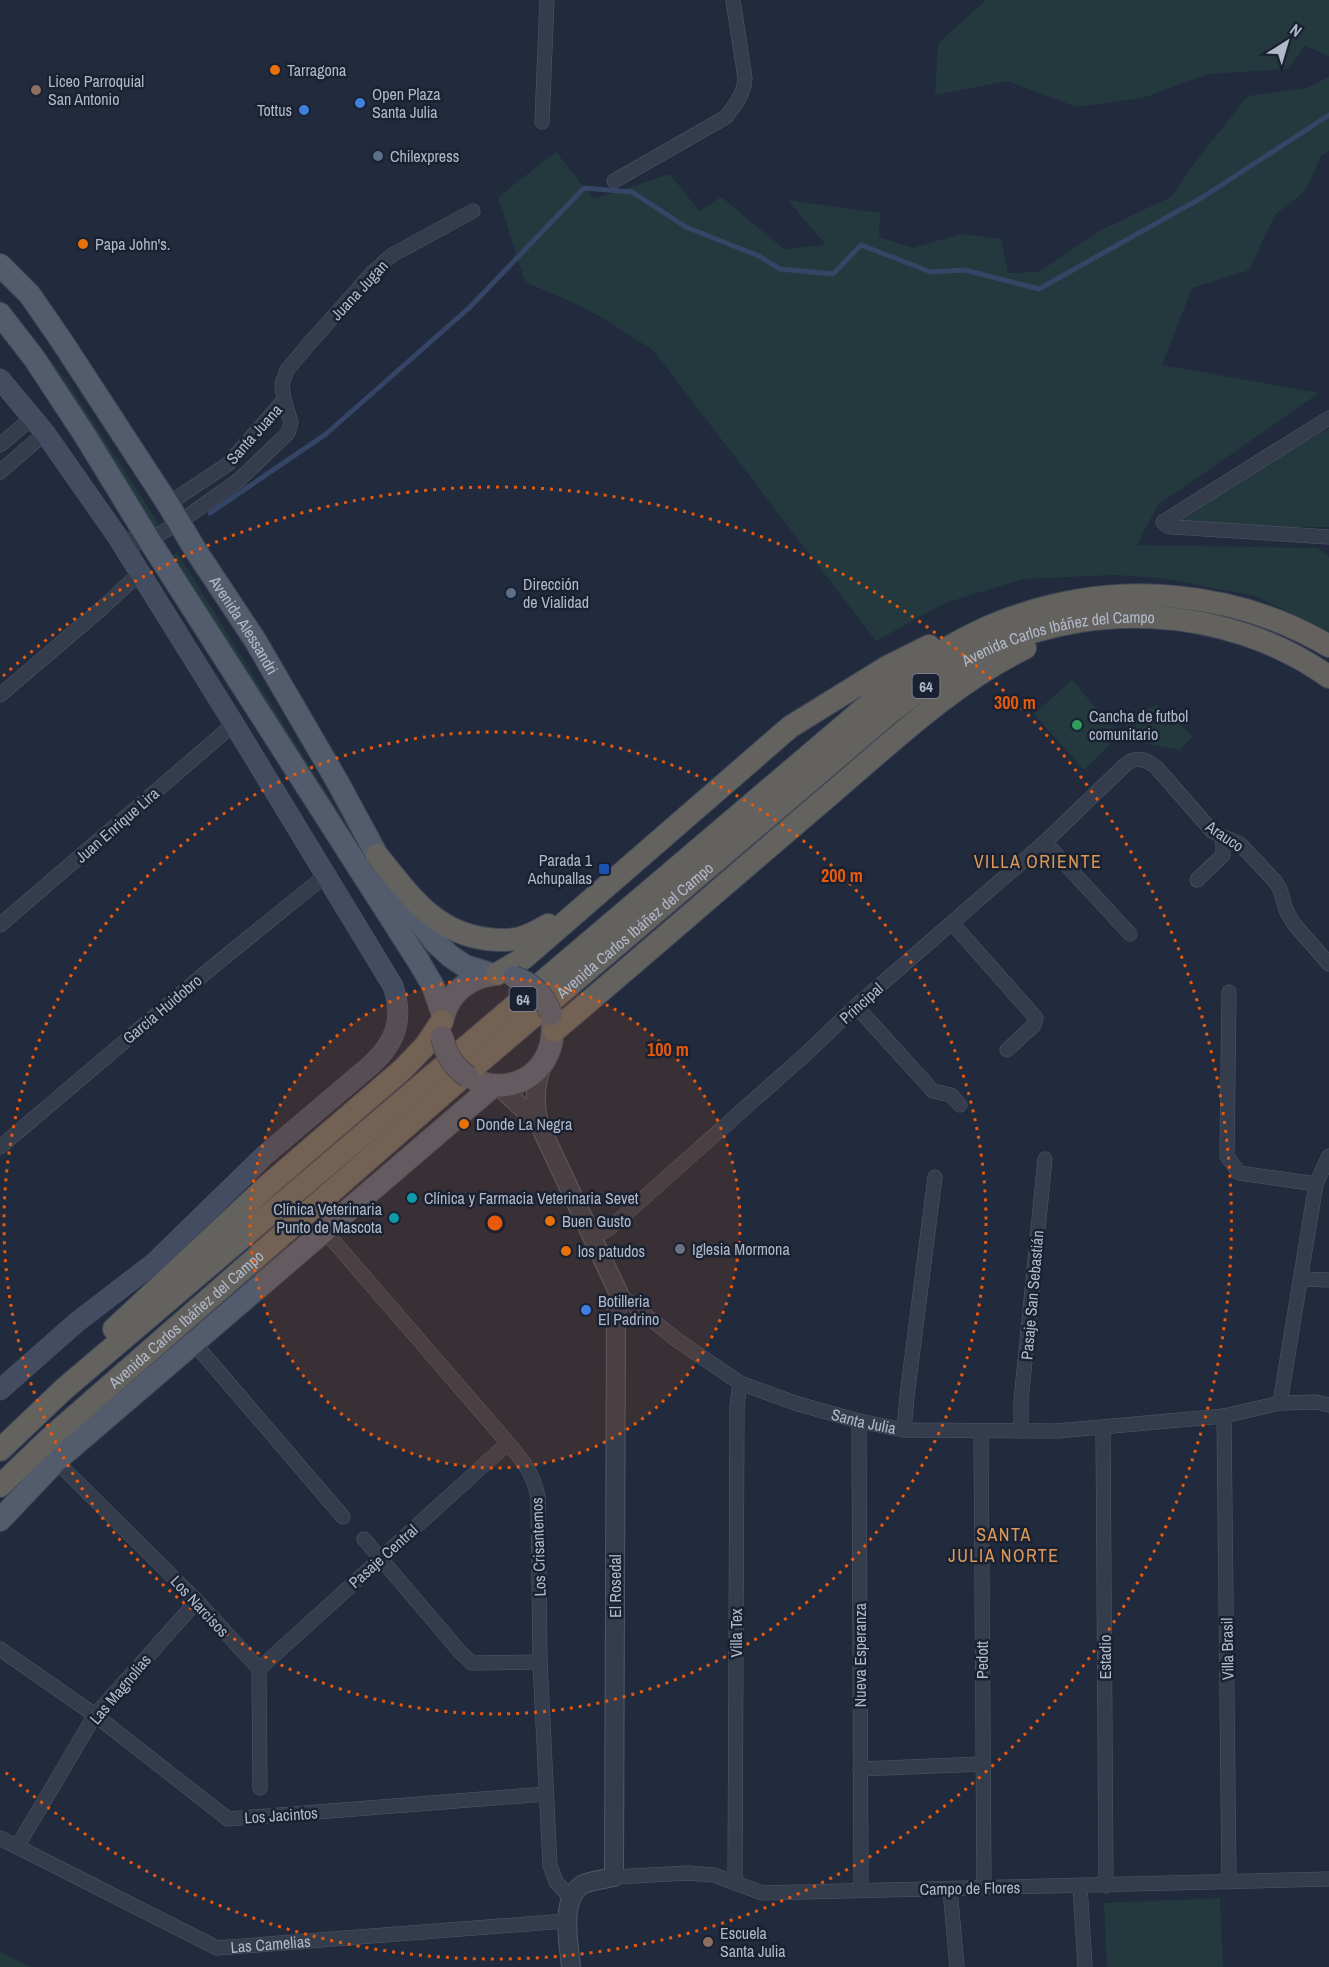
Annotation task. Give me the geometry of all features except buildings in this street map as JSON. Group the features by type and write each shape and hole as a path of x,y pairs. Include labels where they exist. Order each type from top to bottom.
{"highway":[{"name":"Avenida Carlos Ibáñez del Campo","path":"0,1450 64,1389 881,694 923,663 961,640 993,625 1044,608 1081,600 1141,595 1179,596 1225,604 1287,624 1329,646"},
{"name":"Avenida Carlos Ibáñez del Campo","path":"0,1486 59,1430 475,1066 887,715 970,658 1028,634 1083,621 1137,616 1181,620 1239,632 1295,655 1329,677"},
{"path":"553,1022 950,693 1009,656 1083,621"},
{"path":"501,975 524,958 790,727 908,655 930,645 993,625"},
{"path":"377,855 426,912 448,928 479,938 517,940 530,936 592,897"},
{"path":"64,1389 88,1356 119,1323 266,1187 403,1069 442,1024"},
{"path":"0,1441 36,1415"}],"main road":[{"name":"Avenida Alessandri","path":"0,265 30,295 255,640 377,855 417,919 435,942 450,956 465,966 501,975"},
{"path":"0,274 30,295"},
{"name":"Avenida Alessandri","path":"0,314 34,358 419,962 433,986 442,1024"},
{"path":"0,379 45,433 141,572 393,986 398,1007 393,1039 378,1058 266,1154 154,1263 77,1322 2,1385"},
{"path":"501,975 523,980 537,990 543,997 553,1022 552,1044 543,1064 520,1082 496,1086 480,1083 468,1077 450,1060 445,1049 442,1024 450,999 461,987 475,978 501,975"},
{"name":"Avenida Carlos Ibáñez del Campo","path":"0,1520 56,1461 324,1230 496,1086"}],"street":[{"path":"542,122 547,0"},
{"path":"614,181 726,117 735,105 745,87 745,78 733,0"},
{"name":"Juana Jugan","path":"284,400 282,384 287,370 373,272 392,255 473,212"},
{"name":"Santa Juana","path":"173,513 238,480 288,433 291,422 284,400"},
{"name":"Santa Juana","path":"173,513 228,464 284,400"},
{"path":"0,445 33,417"},
{"path":"1327,539 1173,527 1167,526 1164,522 1329,418"},
{"path":"0,472 45,433"},
{"path":"117,536 136,543 149,540 173,513"},
{"path":"0,695 141,572"},
{"name":"Juan Enrique Lira","path":"0,925 234,724"},
{"name":"Arauco","path":"1126,764 1133,759 1149,761 1205,825 1213,832 1240,844 1274,880 1280,889 1290,918 1329,964"},
{"name":"Principal","path":"594,1238 611,1227 808,1052 856,1006 1045,842 1126,764"},
{"path":"1197,879 1223,855 1223,837"},
{"path":"1045,842 1130,934"},
{"name":"García Huidobro","path":"0,1147 326,874"},
{"path":"952,923 1036,1018 1034,1025 1007,1050"},
{"path":"1229,992 1227,1156 1239,1173 1316,1184"},
{"path":"856,1006 933,1091 951,1095 960,1105"},
{"name":"Santa Julia","path":"543,1064 538,1074 535,1097 539,1124 619,1294 677,1340 740,1383 798,1404 859,1421 904,1430 1057,1431 1224,1416 1280,1403 1316,1402 1329,1405"},
{"name":"Santa Julia","path":"496,1086 539,1124"},
{"path":"1280,1403 1316,1184 1329,1156"},
{"name":"Pasaje San Sebastián","path":"1021,1431 1021,1401 1045,1159"},
{"path":"904,1430 935,1177"},
{"name":"Los Crisantemos","path":"324,1230 528,1467 536,1486 540,1662 550,1865 556,1882 571,1898"},
{"path":"1302,1279 1329,1280"},
{"name":"El Rosedal","path":"614,1877 616,1326 619,1294"},
{"path":"194,1343 343,1517"},
{"name":"Villa Tex","path":"735,1884 737,1407 740,1383"},
{"name":"Villa Brasil","path":"1224,1416 1229,1882"},
{"name":"Nueva Esperanza","path":"859,1421 861,1890"},
{"name":"Estadio","path":"1103,1428 1106,1886"},
{"name":"Pedott","path":"981,1432 984,1888"},
{"name":"Pasaje Central","path":"259,1670 508,1443"},
{"name":"Los Narcisos","path":"56,1461 197,1601 259,1670"},
{"path":"364,1539 460,1653 472,1663 540,1662"},
{"name":"Las Magnolias","path":"17,1847 95,1715 197,1601"},
{"name":"Los Jacintos","path":"0,1649 95,1715 228,1819 546,1794"},
{"path":"259,1670 260,1788"},
{"path":"860,1769 982,1764"},
{"name":"Las Camelias","path":"0,1838 217,1948 566,1921"},
{"name":"Campo de Flores","path":"614,1877 688,1873 714,1875 762,1893 1329,1879"},
{"path":"571,1967 566,1921 571,1898 584,1884 614,1877"},
{"path":"1080,1886 1085,1967"},
{"path":"950,1889 957,1967"}],"green space":[{"path":"986,0 1329,0 1329,56 1305,46 1288,69 1208,74 1143,98 1077,107 1007,81 935,95 938,43"},
{"path":"1329,77 1329,151 1321,156 1306,190 1275,215 1249,270 1192,288 1162,365 1319,393 1158,505 1137,545 1317,548 1329,557 1329,634 1255,596 1160,578 1115,575 1023,579 945,603 876,641 653,350 576,304 525,282 498,197 556,152 591,196 597,198 670,174 699,211 721,197 784,249 826,245 788,200 880,213 879,237 913,248 961,234 1001,239 1008,273 1039,272 1099,231 1171,197 1199,157 1248,96 1306,88"},
{"path":"0,298 65,379 159,524 152,529 14,319 0,303"},
{"path":"1329,428 1329,527 1258,528 1169,522"},
{"path":"177,552 313,772 432,956 429,960 171,556"},
{"name":"Cancha de futbol comunitario","path":"1072,680 1119,735 1084,770 1034,714"},
{"path":"1157,705 1193,736 1180,750 1144,743 1119,720"},
{"path":"1220,1898 1223,1967 1107,1967 1104,1903"},
{"path":"0,1952 31,1967 0,1967"}],"waterway":[{"path":"210,513 326,434 470,307 584,188 632,192 686,227 759,256 780,269 833,274 861,245 931,272 965,270 1039,289 1203,197 1329,115"}],"place":[{"name":"Tarragona","path":"275,70"},
{"name":"Liceo Parroquial San Antonio","path":"36,90"},
{"name":"Open Plaza Santa Julia","path":"360,103"},
{"name":"Tottus","path":"304,110"},
{"name":"Chilexpress","path":"378,156"},
{"name":"Papa John's.","path":"83,244"},
{"name":"Dirección de Vialidad","path":"511,593"},
{"name":"Cancha de futbol comunitario","path":"1077,725"},
{"name":"Parada 1 Achupallas","path":"604,869"},
{"name":"Donde La Negra","path":"464,1124"},
{"name":"Clínica y Farmacia Veterinaria Sevet","path":"412,1198"},
{"name":"Clínica Veterinaria Punto de Mascota","path":"394,1218"},
{"name":"Buen Gusto","path":"550,1221"},
{"name":"Iglesia Mormona","path":"680,1249"},
{"name":"los patudos","path":"566,1251"},
{"name":"Botilleria El Padrino","path":"586,1310"},
{"name":"Escuela Santa Julia","path":"708,1942"}],"district":[{"name":"VILLA ORIENTE","path":"1038,861"},
{"name":"SANTA JULIA NORTE","path":"1004,1544"}]}
